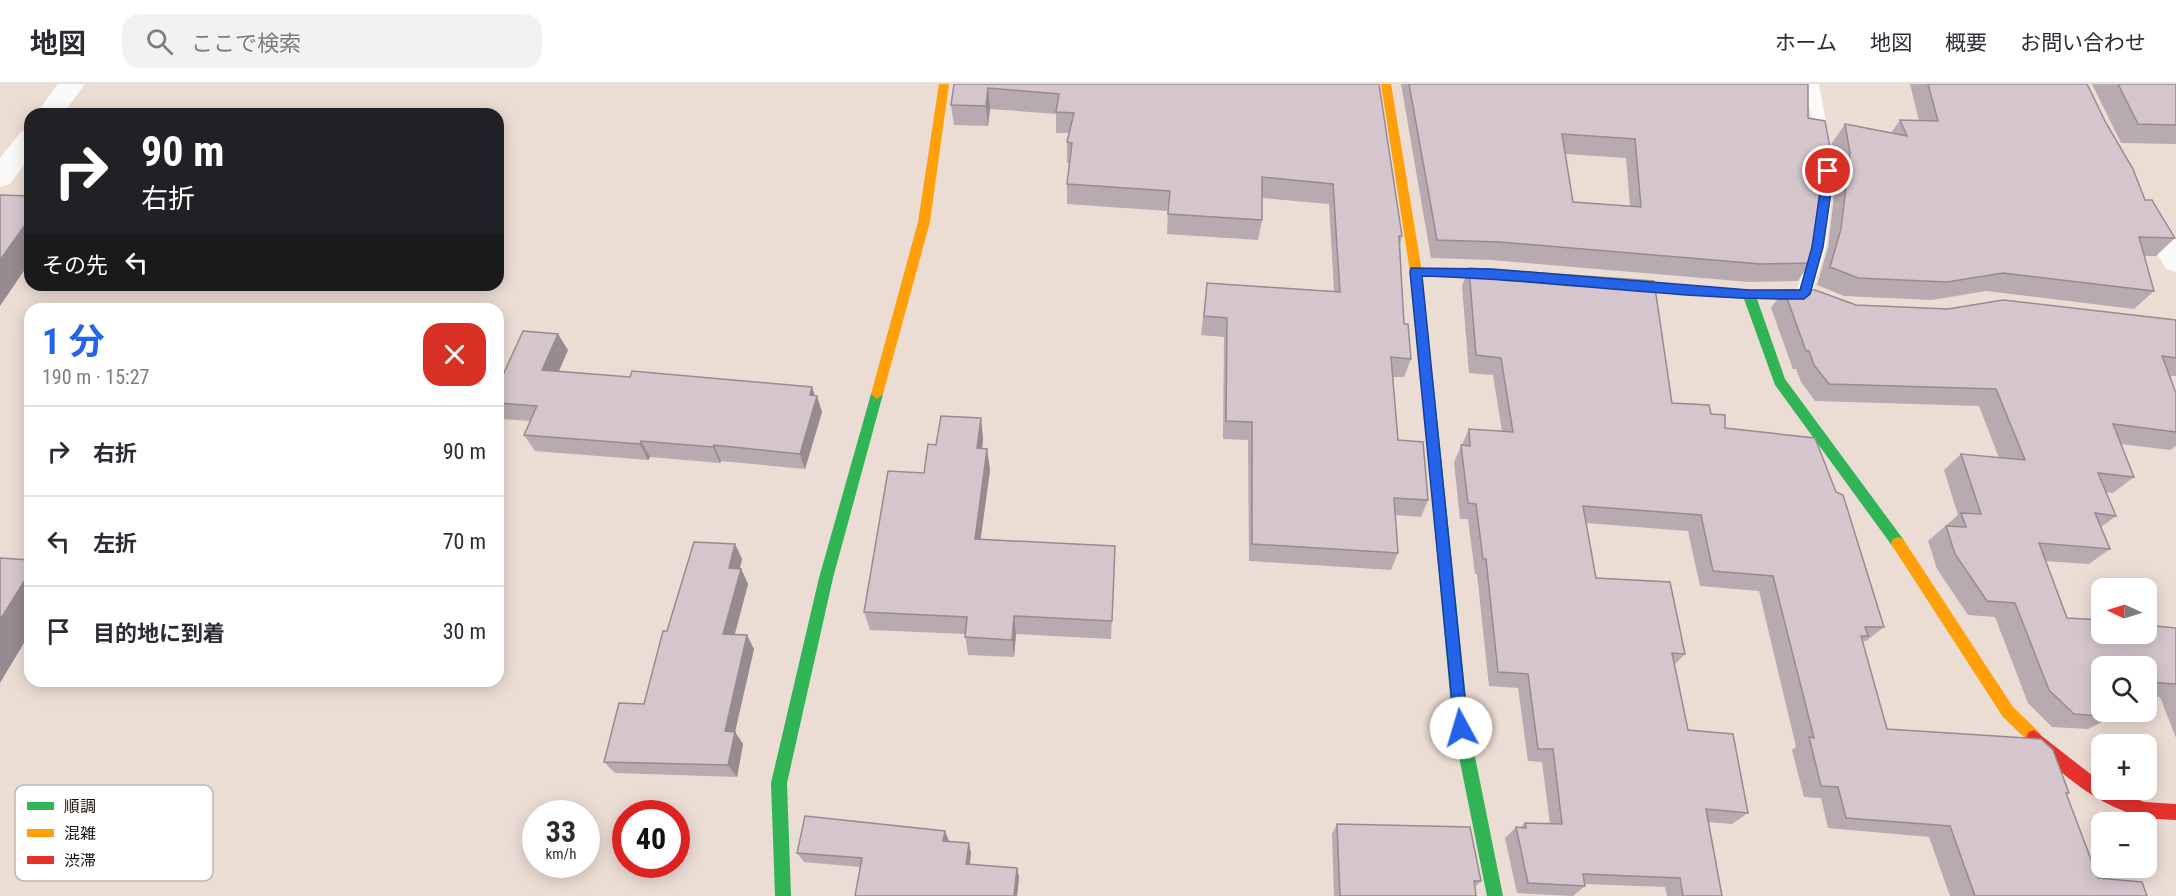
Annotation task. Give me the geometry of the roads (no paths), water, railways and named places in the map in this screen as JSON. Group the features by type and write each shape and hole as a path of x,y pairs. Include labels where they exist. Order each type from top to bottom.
{"street":[{"path":"54,108 72,84"},
{"path":"783,896 778,783 826,578 924,222 944,84"},
{"path":"1386,84 1416,272 1461,728 1495,896"},
{"path":"1,174 24,145"},
{"path":"2134,191 2176,261"},
{"path":"1416,272 1527,276"},
{"path":"1597,282 1749,295 1804,294 1842,309"},
{"path":"1749,295 1779,381 1885,522 2008,712 2059,762 2096,789 2136,808 2176,812"}],"lane":[{"path":"1804,294 1818,247 1828,171 1812,84"}]}
